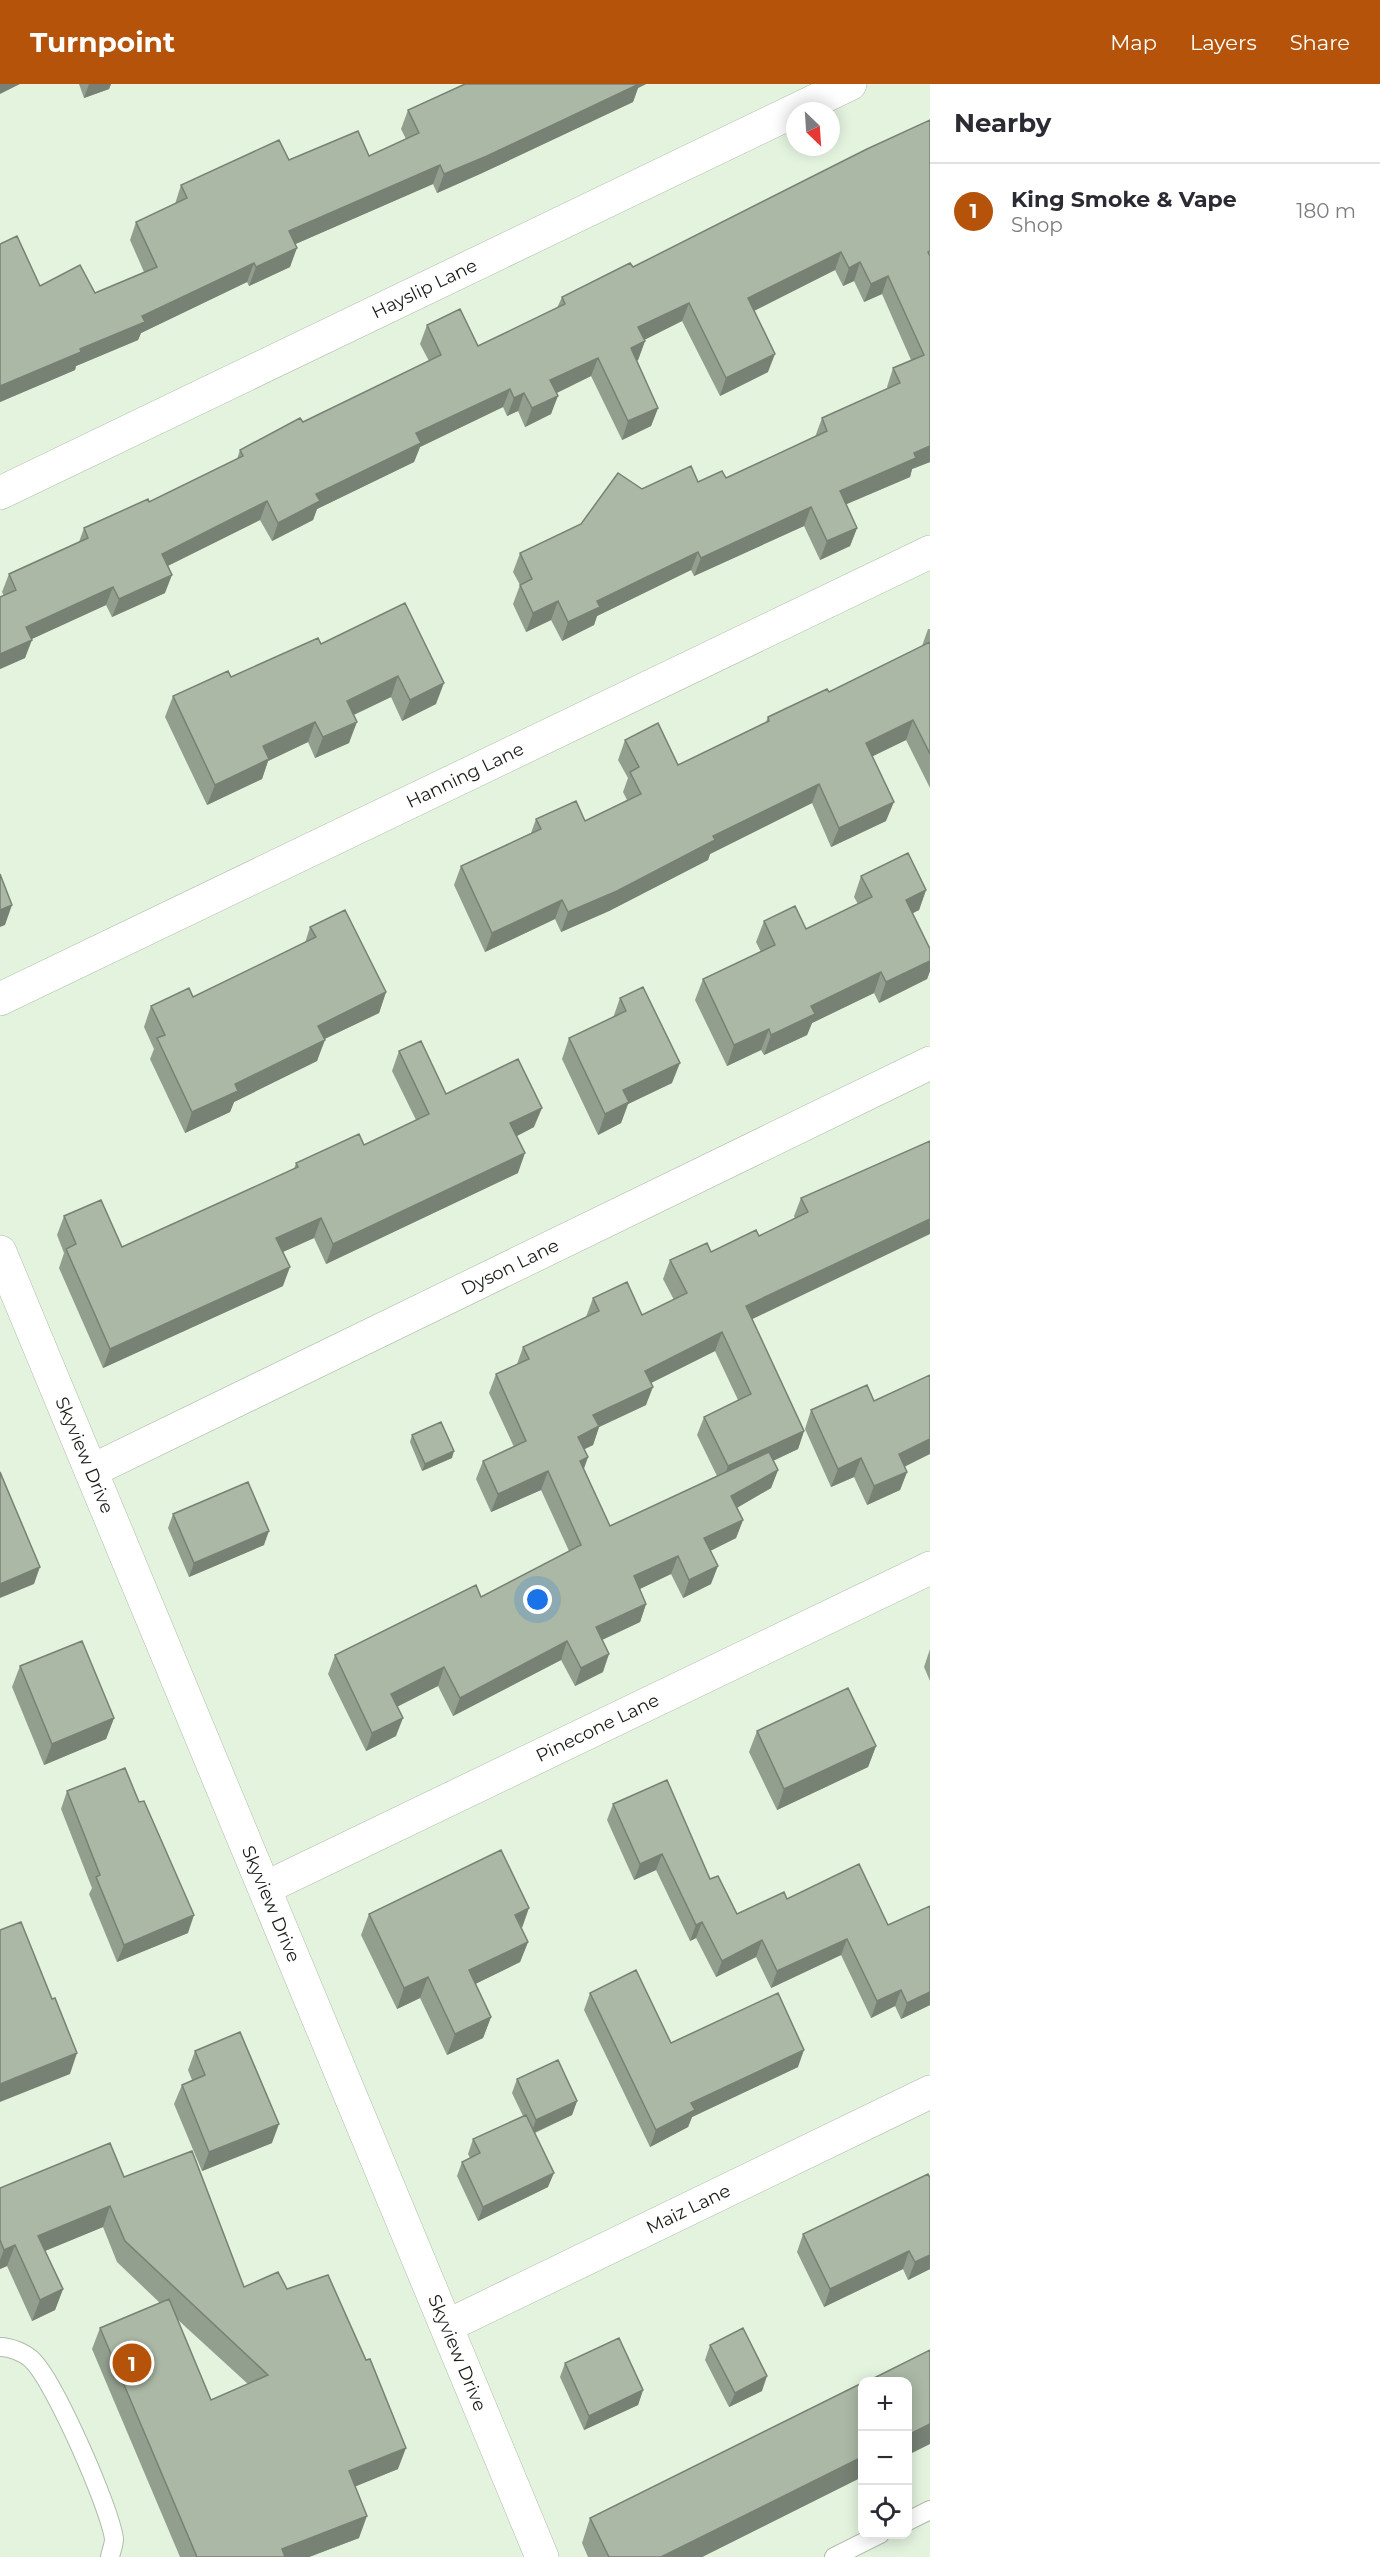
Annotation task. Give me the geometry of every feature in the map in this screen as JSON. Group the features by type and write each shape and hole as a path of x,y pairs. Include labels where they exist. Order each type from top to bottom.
{"street":[{"name":"Hayslip Lane","path":"0,493 850,84"},
{"name":"Hanning Lane","path":"0,999 930,552"},
{"name":"Dyson Lane","path":"91,1471 930,1063"},
{"name":"Skyview Drive","path":"0,1252 542,2557"},
{"name":"Pinecone Lane","path":"264,1888 930,1568"},
{"name":"Maiz Lane","path":"447,2325 930,2092"}],"lane":[{"path":"0,2347 8,2347 31,2358 48,2379 107,2513 114,2542 110,2557"},
{"path":"912,2519 930,2510"},
{"path":"834,2557 872,2539"}],"building":[{"path":"465,84 639,84 487,156 444,174 440,165 289,231 297,248 256,267 254,263 142,316 145,322 0,386 0,244 17,236 40,286 80,265 95,293 157,267 136,222 187,198 181,185 279,140 289,160 358,131 369,156 419,133 408,110"},
{"path":"930,120 930,251 928,252 930,256 930,446 914,453 916,458 840,491 857,528 827,541 811,507 701,558 698,552 597,601 600,607 568,622 558,601 533,613 520,585 532,579 520,553 581,524 618,473 642,489 691,466 698,482 722,471 726,478 827,431 822,418 900,383 893,368 924,355 888,276 871,284 860,262 849,268 841,252 748,298 775,354 726,378 689,303 638,327 645,341 631,348 658,408 628,421 598,358 550,380 558,396 532,408 524,393 514,398 510,389 416,433 421,443 316,494 320,501 278,523 267,501 162,554 172,575 119,599 113,587 26,627 32,640 0,654 0,597 16,590 9,574 88,538 84,528 148,499 149,502 243,456 240,450 300,418 303,422 441,355 427,325 460,309 478,346 565,304 562,297 630,263 633,267 867,149"},
{"path":"405,603 444,683 410,700 398,676 347,701 357,722 323,737 315,722 263,746 269,759 215,785 173,696 228,671 231,677 318,638 321,644"},
{"path":"930,642 930,754 913,720 866,743 894,802 839,828 819,784 713,836 715,840 617,891 568,912 562,900 492,933 461,866 541,829 536,819 576,801 585,821 641,794 630,772 639,767 625,740 658,723 678,765 769,721 768,717 827,689 829,692"},
{"path":"908,853 926,890 906,900 930,949 930,961 886,982 881,972 811,1006 815,1014 771,1035 769,1029 734,1045 703,979 775,945 764,921 795,906 806,929 872,897 861,876"},
{"path":"0,874 12,905 0,910"},
{"path":"345,910 386,992 318,1026 325,1040 235,1084 238,1091 192,1112 157,1038 165,1035 151,1006 189,988 193,997 316,937 310,927"},
{"path":"643,987 680,1063 623,1090 629,1102 605,1114 569,1038 626,1011 620,998"},
{"path":"421,1041 446,1094 518,1059 542,1108 510,1123 525,1153 333,1244 321,1218 276,1238 290,1267 110,1349 66,1249 76,1244 64,1216 101,1200 122,1247 298,1167 296,1163 359,1134 364,1145 429,1114 399,1051"},
{"path":"930,1141 930,1219 746,1306 804,1431 728,1466 704,1417 751,1394 722,1332 645,1371 653,1387 593,1415 599,1426 578,1437 588,1457 580,1461 610,1526 769,1452 778,1470 731,1496 743,1520 704,1538 718,1566 689,1580 678,1556 634,1576 646,1604 596,1627 609,1654 581,1668 567,1641 460,1698 444,1667 391,1694 403,1718 372,1733 335,1655 476,1585 481,1597 581,1545 548,1471 498,1494 483,1461 526,1441 496,1374 529,1359 523,1347 599,1311 593,1298 627,1282 642,1315 687,1293 670,1260 707,1243 711,1252 756,1230 759,1236 808,1212 801,1198"},
{"path":"930,1375 930,1439 899,1454 907,1472 874,1486 861,1458 838,1469 811,1410 867,1385 874,1401"},
{"path":"441,1422 454,1451 425,1464 412,1435"},
{"path":"0,1472 40,1567 0,1584"},
{"path":"248,1482 269,1531 194,1563 173,1514"},
{"path":"82,1641 114,1718 52,1744 20,1666"},
{"path":"848,1688 876,1746 784,1789 757,1731"},
{"path":"125,1768 139,1802 144,1801 194,1915 124,1945 96,1877 100,1875 67,1791"},
{"path":"667,1780 710,1879 718,1876 737,1914 784,1892 787,1899 859,1864 888,1925 930,1906 930,1992 907,2003 901,1990 877,2001 847,1939 777,1971 762,1940 722,1961 702,1922 696,1925 662,1854 640,1864 613,1804"},
{"path":"501,1850 529,1908 515,1915 528,1942 469,1970 491,2017 455,2034 428,1977 404,1988 369,1914"},
{"path":"21,1922 77,2053 0,2084 0,1930"},
{"path":"636,1970 671,2043 778,1993 804,2050 691,2103 695,2110 656,2130 590,1993"},
{"path":"240,2032 279,2124 209,2152 182,2085 205,2075 195,2051"},
{"path":"558,2060 577,2101 536,2120 517,2079"},
{"path":"526,2115 554,2173 483,2207 462,2162 480,2153 473,2139"},
{"path":"110,2143 124,2177 192,2151 244,2287 278,2272 287,2289 328,2275 366,2360 370,2359 406,2448 349,2471 367,2516 282,2549 285,2557 197,2557 100,2328 169,2299 211,2400 268,2375 125,2241 110,2206 38,2236 63,2289 40,2300 15,2245 4,2250 0,2240 0,2188"},
{"path":"928,2174 930,2178 930,2255 915,2262 909,2251 830,2289 803,2234"},
{"path":"743,2328 767,2376 735,2393 710,2345"},
{"path":"619,2338 643,2390 589,2416 565,2363"},
{"path":"930,2350 930,2424 912,2433 912,2377 876,2377"},
{"path":"858,2385 858,2459 661,2557 609,2557 590,2518"}],"place":[{"name":"King Smoke & Vape","path":"132,2363"}]}
